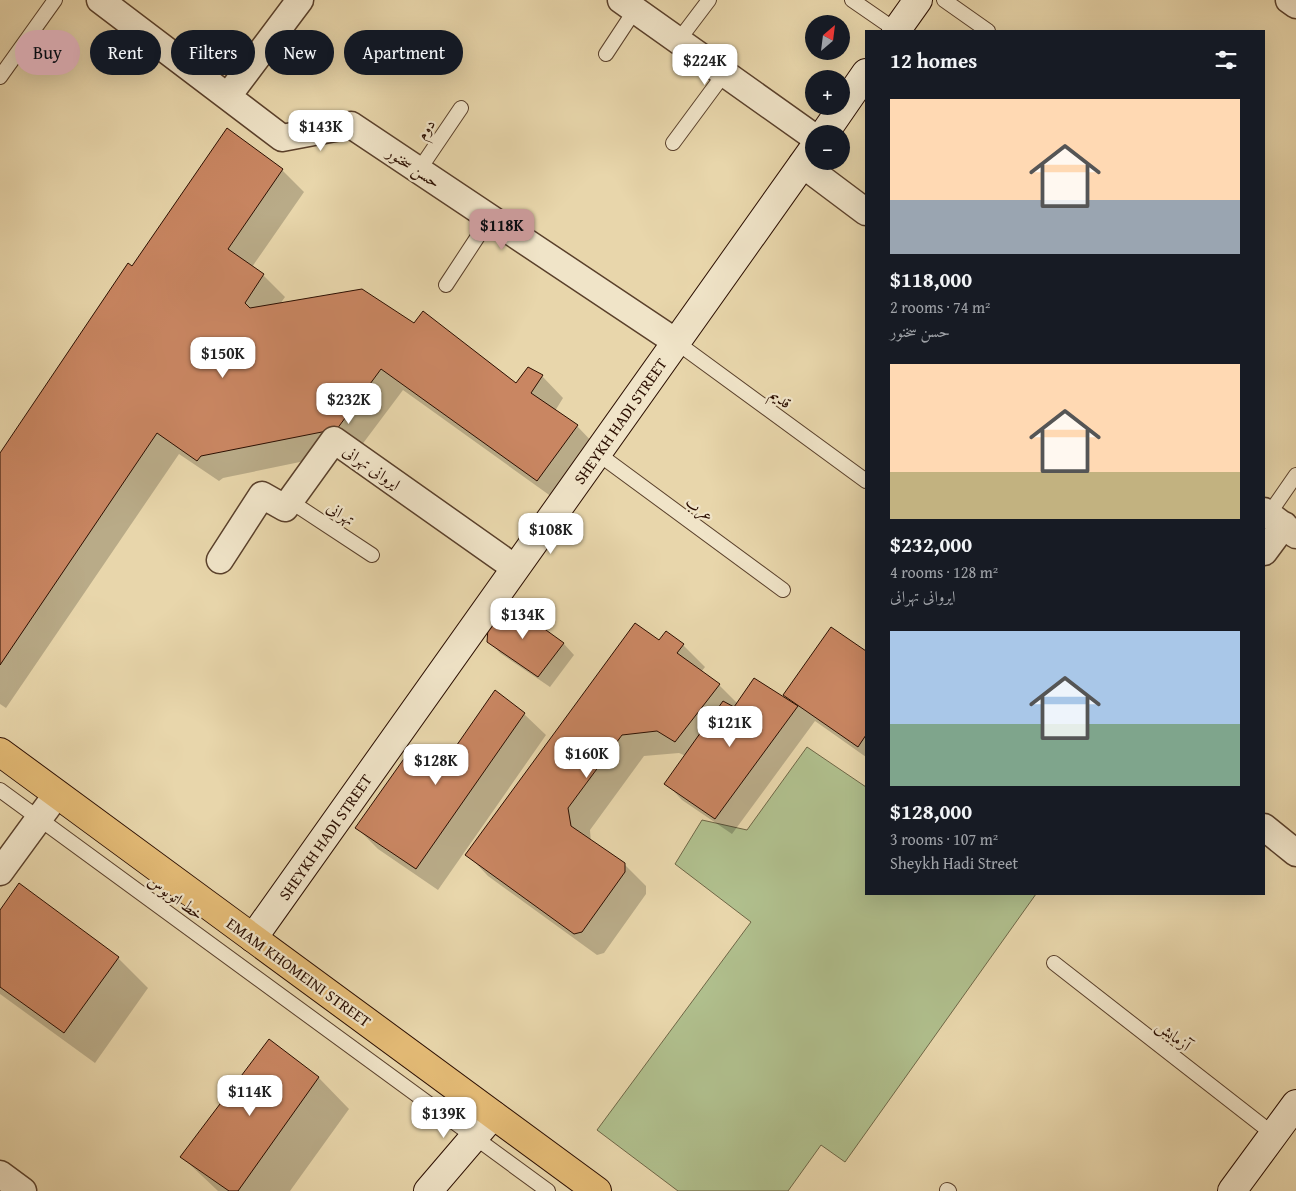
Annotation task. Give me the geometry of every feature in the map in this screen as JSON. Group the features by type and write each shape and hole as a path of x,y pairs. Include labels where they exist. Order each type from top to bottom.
{"main road":[{"name":"EMAM KHOMEINI STREET","path":"0,752 597,1191"}],"street":[{"name":"حسن سخنور","path":"100,0 282,138 351,125 676,342"},
{"path":"228,96 300,0"},
{"path":"897,30 918,0"},
{"path":"1289,0 1296,5"},
{"path":"628,5 805,131"},
{"path":"830,125 865,74"},
{"name":"SHEYKH HADI STREET","path":"253,938 805,160"},
{"path":"822,170 865,211"},
{"name":"ایروانی تهرانی","path":"290,501 334,440 516,568"},
{"path":"220,560 262,495 285,508 290,501"},
{"path":"1265,550 1278,521"},
{"path":"0,872 56,794"},
{"path":"1265,828 1296,853"},
{"path":"1232,1191 1296,1104"},
{"path":"428,1191 493,1115"},
{"path":"0,1174 23,1191"}],"lane":[{"path":"0,77 56,0"},
{"path":"678,41 709,0"},
{"path":"852,0 895,30"},
{"path":"944,0 987,30"},
{"path":"606,54 628,5"},
{"path":"673,143 724,74"},
{"name":"دوم","path":"419,170 461,108"},
{"path":"446,285 490,218"},
{"name":"قدیم","path":"676,342 865,480"},
{"name":"عرب","path":"597,453 783,590"},
{"path":"1278,521 1296,476"},
{"name":"تهرانی","path":"290,501 372,555"},
{"name":"خط اتوبوس","path":"0,790 548,1191"},
{"name":"آزمایش","path":"1054,963 1273,1134"}],"green space":[{"path":"807,747 865,786 865,895 1035,895 845,1162 821,1145 788,1191 678,1191 597,1130 751,922 675,864 702,820 747,830"}],"building":[{"path":"227,128 283,169 228,249 264,274 245,303 250,308 362,289 414,323 423,311 516,383 528,367 543,375 531,393 578,425 537,481 381,369 337,429 201,456 197,461 157,433 0,665 0,453 128,263 132,266"},
{"path":"507,602 564,643 538,677 487,642 488,628"},
{"path":"635,623 659,640 666,631 684,644 677,653 720,684 675,742 657,731 622,735 568,808 571,826 625,863 625,872 582,932 574,934 465,855"},
{"path":"831,627 865,650 865,736 858,747 783,695"},
{"path":"754,678 798,706 715,819 664,784 723,701 734,707"},
{"path":"495,690 525,713 416,869 355,828 413,746 443,765"},
{"path":"19,883 119,957 64,1033 0,987 0,910"},
{"path":"269,1039 319,1077 238,1191 229,1191 180,1157"}]}
